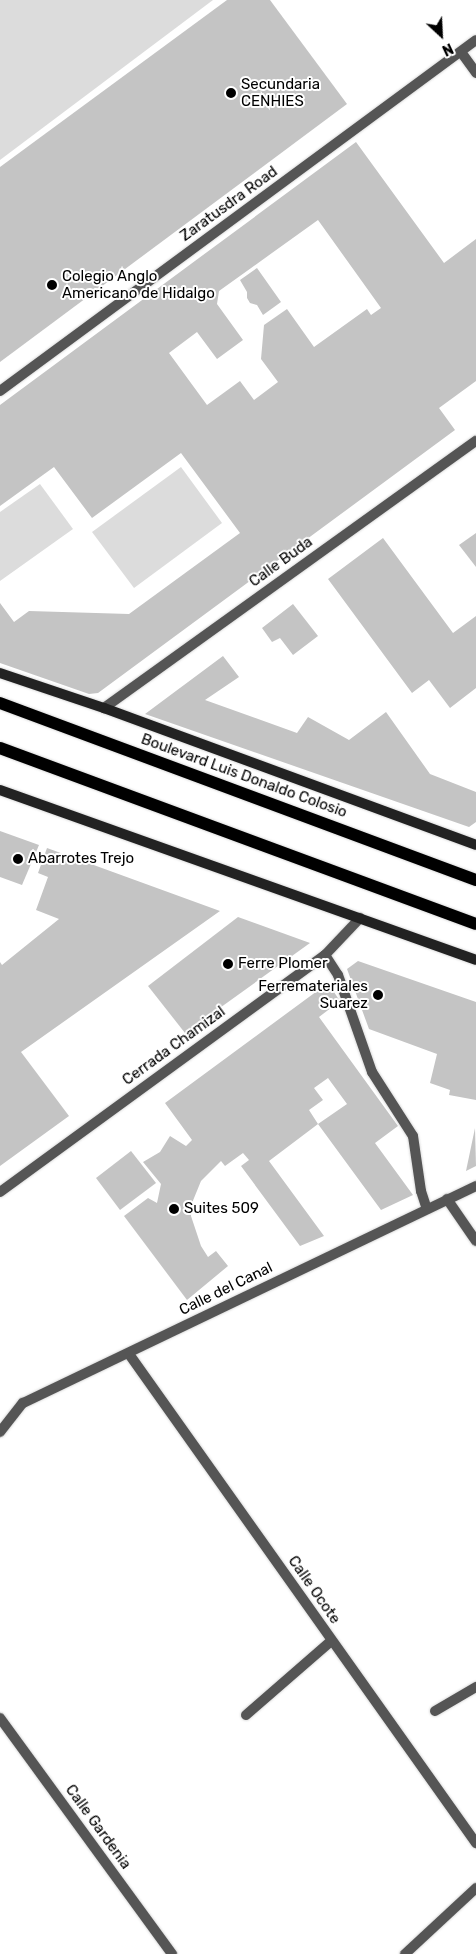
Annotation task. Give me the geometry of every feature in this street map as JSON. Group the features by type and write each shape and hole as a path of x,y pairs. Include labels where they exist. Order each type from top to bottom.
{"main road":[{"name":"Boulevard Luis Donaldo Colosio","path":"0,673 104,708 474,842"},
{"name":"Boulevard Luis Donaldo Colosio","path":"0,703 476,880"},
{"path":"0,748 476,924"},
{"path":"1,791 476,960"}],"street":[{"name":"Zaratusdra Road","path":"0,391 476,40"},
{"path":"460,52 476,72"},
{"name":"Calle Buda","path":"104,708 476,441"},
{"name":"Cerrada Chamizal","path":"0,1192 325,956 360,918"},
{"path":"325,956 338,975 372,1072 413,1136 421,1191 427,1208"},
{"name":"Calle del Canal","path":"0,1432 23,1404 476,1186"},
{"path":"447,1199 476,1242"},
{"name":"Calle Ocote","path":"129,1354 476,1843"},
{"path":"246,1715 331,1641"},
{"path":"435,1711 476,1687"},
{"name":"Calle Gardenia","path":"0,1718 172,1954"},
{"path":"404,1954 476,1888"}],"shaded area":[{"path":"0,0 213,0 0,160"},
{"path":"181,467 222,523 134,588 92,532"},
{"path":"40,484 73,529 0,581 0,512"}],"building":[{"path":"227,0 270,0 347,104 0,362 0,167"},
{"path":"356,142 444,263 476,239 476,381 439,408 455,430 98,693 89,694 0,663 0,603 14,622 29,611 129,614 240,533 181,453 92,518 54,467 0,506 0,405","holes":["318,220 381,308 371,315 367,309 314,347 287,309 264,325 261,359 278,382 254,400 240,381 207,405 169,353 197,332 217,359 243,340 217,304 219,291"]},
{"path":"257,268 281,302 263,315 257,305 250,303 247,298 247,292 240,280"},
{"path":"476,533 476,567 459,545"},
{"path":"383,538 453,633 476,616 476,688 450,708 429,680 412,693 328,579"},
{"path":"293,604 318,636 293,655 280,638 272,642 262,628"},
{"path":"223,656 239,677 205,700 297,733 308,717 349,740 386,712 430,774 476,792 476,822 469,827 145,714"},
{"path":"0,831 39,845 22,885 0,877"},
{"path":"47,848 220,911 21,1052 69,1116 0,1166 0,962 2,965 59,919 36,910 48,877 38,873"},
{"name":"Ferre Plomer","path":"238,917 310,943 185,1033 148,986"},
{"path":"358,961 476,1002 476,1100 449,1095 450,1090 430,1083 437,1054 369,1029 347,969"},
{"path":"328,983 340,1001 319,1017 398,1126 375,1143 413,1195 381,1210 318,1124 269,1161 324,1236 300,1246 241,1166 249,1160 243,1153 225,1166 221,1161 201,1181 192,1203 191,1216 201,1246 208,1257 216,1251 228,1266 187,1300 124,1216 148,1198 157,1203 161,1184 143,1162 160,1152 170,1136 186,1146 192,1140 165,1103","holes":["328,1078 347,1104 318,1124 309,1110 323,1100 314,1088"]},
{"path":"475,1128 476,1166 466,1171"},
{"path":"131,1151 156,1183 120,1210 96,1178"}],"place":[{"name":"Secundaria CENHIES","path":"231,93"},
{"name":"Colegio Anglo Americano de Hidalgo","path":"52,285"},
{"name":"Abarrotes Trejo","path":"18,859"},
{"name":"Ferre Plomer","path":"228,964"},
{"name":"Ferremateriales Suarez","path":"378,995"},
{"name":"Suites 509","path":"174,1209"}]}
